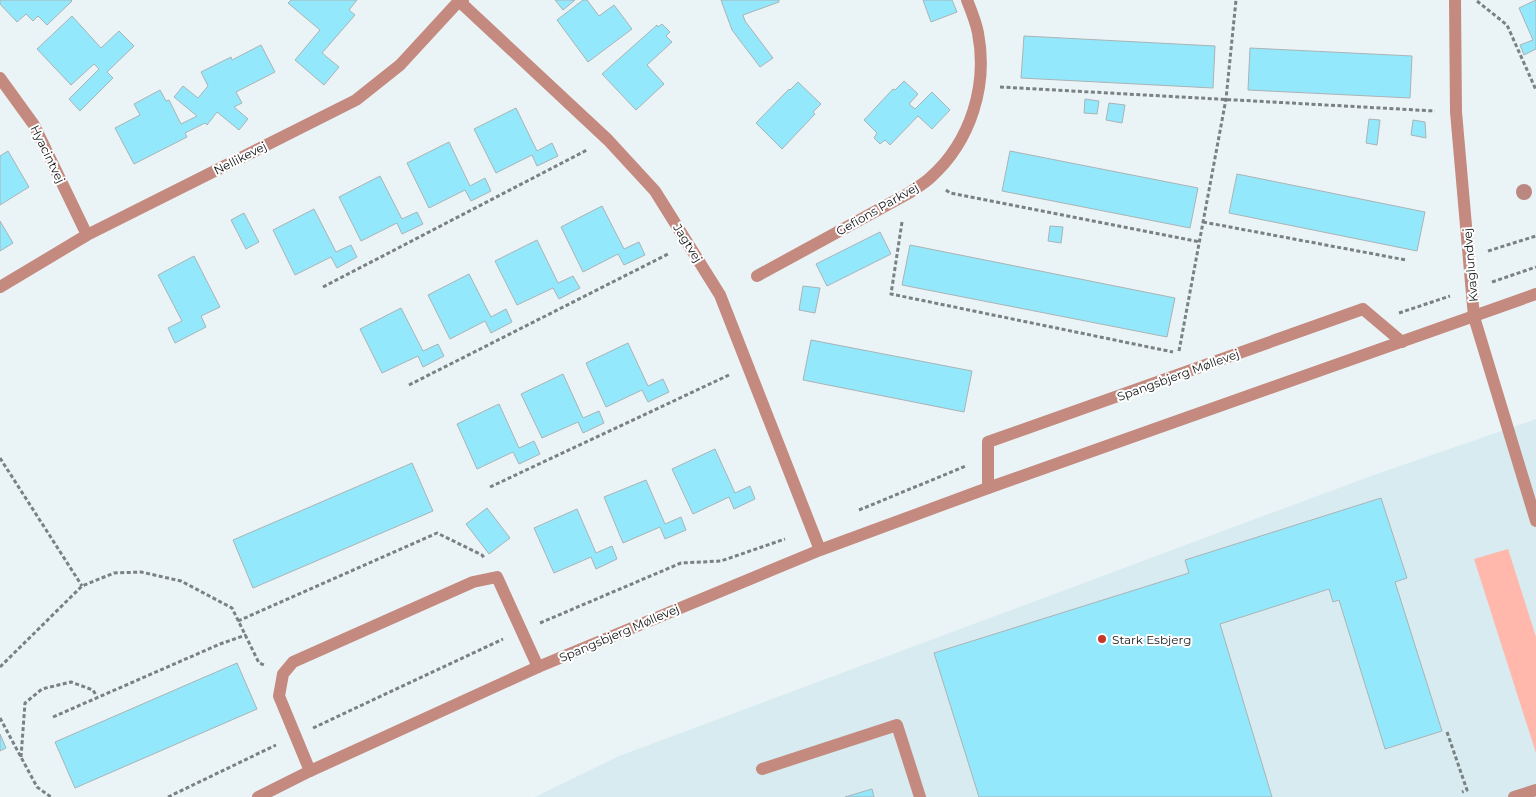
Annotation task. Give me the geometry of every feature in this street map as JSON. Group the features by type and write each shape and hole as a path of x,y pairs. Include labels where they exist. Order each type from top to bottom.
{"street":[{"name":"Jagtvej","path":"460,0 608,140 655,191 720,295 820,550"},
{"name":"Nellikevej","path":"0,287 87,235 356,100 400,65 460,0"},
{"name":"Gefions Parkvej","path":"757,276 909,193 932,177 954,150 970,123 980,86 982,62 978,31 967,0"},
{"name":"Kvaglundvej","path":"1455,0 1456,112 1474,317 1536,521"},
{"name":"Hyacintvej","path":"0,78 34,125 87,235"},
{"name":"Spangsbjerg Møllevej","path":"258,797 310,771 538,667 820,550 988,488 1536,294"},
{"name":"Spangsbjerg Møllevej","path":"988,488 988,442 1363,309 1402,342"},
{"path":"310,771 278,696 283,674 293,662 473,582 497,577 538,667"},
{"path":"762,769 897,725 920,797"},
{"path":"1514,797 1536,790"}],"path":[{"path":"892,202 902,222 891,294 1179,353 1226,100 1236,0"},
{"path":"1476,0 1507,25 1536,90"},
{"path":"980,86 1456,112"},
{"path":"323,287 608,140"},
{"path":"932,177 950,193 1200,242"},
{"path":"1203,222 1406,260"},
{"path":"1469,256 1536,236"},
{"path":"409,385 689,244"},
{"path":"490,487 748,366"},
{"path":"0,458 82,586"},
{"path":"856,512 988,458"},
{"path":"168,797 521,631 681,562 721,561 812,529"},
{"path":"238,620 437,533 482,555 497,577"},
{"path":"0,667 82,586 114,573 140,572 181,581 232,608 259,663 283,674"},
{"path":"53,717 246,635"},
{"path":"21,757 24,703 42,688 71,682 93,690 97,697"},
{"path":"0,718 37,786 51,797"},
{"path":"1447,732 1467,790 1462,792"}],"shaded area":[{"path":"1536,419 1536,797 535,797 619,756 1371,476"},
{"path":"1508,549 1536,637 1536,753 1474,559"}],"building":[{"path":"0,0 72,1 47,25 38,16 33,21 26,14 17,22 0,4"},
{"path":"291,0 357,0 349,10 355,15 322,53 339,67 324,85 295,60 320,30 288,3"},
{"path":"555,0 575,0 563,10"},
{"path":"583,0 587,0 599,16 614,5 632,29 588,62 557,20"},
{"path":"721,0 779,0 779,2 743,15 745,21 773,58 760,67 732,30"},
{"path":"923,0 952,0 957,12 931,22"},
{"path":"1536,0 1536,49 1524,55 1520,45 1533,40 1519,8"},
{"path":"72,16 101,48 119,31 134,46 107,72 113,78 80,111 69,99 99,69 94,64 71,85 37,49"},
{"path":"662,24 670,32 666,36 672,42 647,65 664,84 636,110 602,74 657,25 658,27"},
{"path":"1024,36 1215,46 1213,88 1021,78"},
{"path":"261,45 275,72 236,92 242,103 234,107 248,119 239,130 217,112 207,125 205,123 185,133 187,137 134,164 115,128 140,115 134,104 160,90 166,101 169,100 181,124 197,116 174,97 183,86 198,98 208,86 201,72 231,57 232,60"},
{"path":"1250,48 1412,56 1410,98 1248,90"},
{"path":"904,81 918,94 909,104 915,109 932,92 950,110 932,129 918,116 890,145 885,140 880,144 874,138 877,133 864,120 893,89 895,90"},
{"path":"798,82 821,104 813,112 815,114 782,149 756,123"},
{"path":"1085,99 1099,101 1097,114 1084,113"},
{"path":"1109,103 1125,105 1122,123 1106,120"},
{"path":"516,108 537,151 552,143 558,156 537,166 532,155 496,173 474,129"},
{"path":"1369,119 1380,120 1377,145 1366,143"},
{"path":"1413,120 1425,122 1426,138 1411,135"},
{"path":"449,142 470,186 485,178 491,191 471,201 465,190 429,208 407,163"},
{"path":"8,151 29,187 0,205 0,156"},
{"path":"1010,151 1198,188 1190,228 1002,191"},
{"path":"1237,174 1425,212 1417,251 1229,213"},
{"path":"380,176 402,219 417,212 423,224 402,234 397,223 361,241 339,197"},
{"path":"602,206 624,249 639,242 645,255 624,265 618,254 583,272 561,227"},
{"path":"314,209 336,252 351,245 357,257 337,268 331,257 295,275 273,230"},
{"path":"244,213 259,242 246,249 231,220"},
{"path":"0,221 13,243 0,251"},
{"path":"1050,226 1063,227 1061,243 1048,241"},
{"path":"880,232 891,254 827,286 816,264"},
{"path":"537,240 558,283 573,276 580,288 559,299 553,288 517,305 495,261"},
{"path":"910,245 1175,298 1167,337 902,285"},
{"path":"194,256 220,307 201,316 206,327 175,343 168,328 182,321 158,275"},
{"path":"469,274 491,317 506,309 512,322 491,333 485,321 450,339 428,295"},
{"path":"803,286 820,288 815,313 799,310"},
{"path":"401,308 423,351 438,344 444,356 423,367 418,356 382,373 360,329"},
{"path":"811,340 972,371 964,412 803,380"},
{"path":"628,343 648,386 663,379 669,392 648,402 642,390 606,407 586,363"},
{"path":"563,374 583,418 599,411 604,423 583,433 578,422 542,438 521,394"},
{"path":"499,404 519,448 534,441 540,454 519,464 513,452 477,469 457,424"},
{"path":"715,449 735,493 750,486 755,499 734,509 729,497 693,514 672,469"},
{"path":"412,463 433,511 253,588 233,540"},
{"path":"646,480 665,524 681,517 686,530 665,539 660,527 623,543 604,497"},
{"name":"Stark Esbjerg","path":"1381,498 1407,578 1395,582 1442,731 1385,749 1339,600 1333,602 1329,589 1220,624 1272,797 979,797 934,653 1189,573 1185,560"},
{"path":"487,508 510,538 489,554 466,524"},
{"path":"577,509 596,553 612,546 617,559 596,569 591,557 554,573 534,528"},
{"path":"237,663 257,709 75,788 55,742"},
{"path":"0,734 6,748 0,751"},
{"path":"872,789 874,797 845,797"}],"place":[{"name":"Stark Esbjerg","path":"1102,639"}]}
